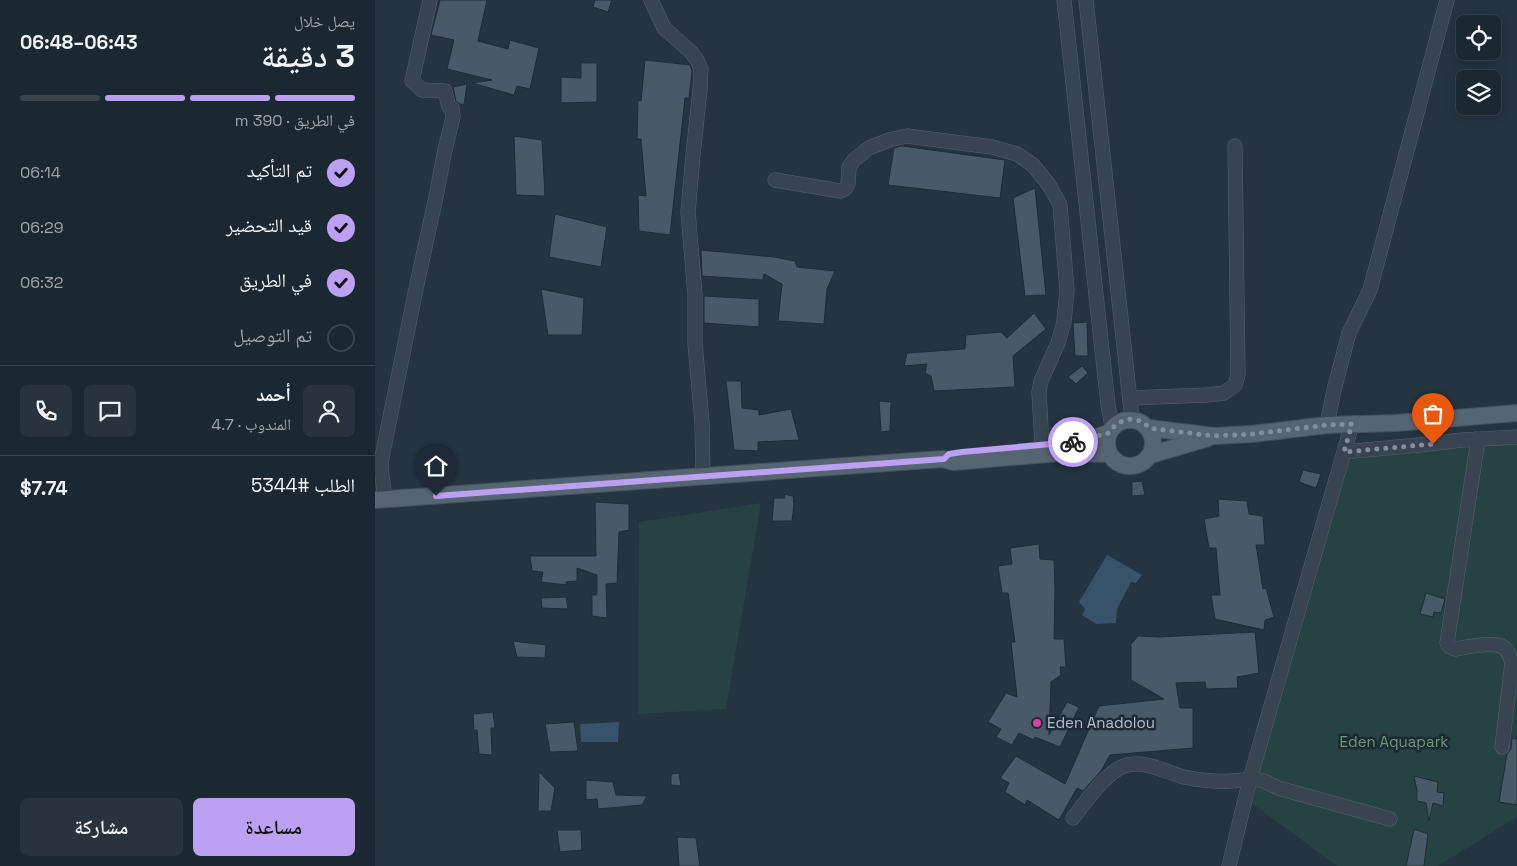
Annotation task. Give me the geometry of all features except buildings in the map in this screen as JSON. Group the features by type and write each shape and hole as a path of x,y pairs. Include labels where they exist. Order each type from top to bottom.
{"main road":[{"path":"1149,428 1213,436 1252,434 1327,425 1460,419 1517,413"},
{"path":"944,459 949,454 962,452 1075,442 1110,430 1119,422 1132,419 1139,420 1151,431 1154,441 1153,449 1148,458 1139,465 1131,466 1122,465 1115,460 1109,454 1107,444 1110,430"},
{"path":"1150,455 1213,436"},
{"path":"380,499 944,459 954,462 1059,453 1109,454"}],"street":[{"path":"380,499 382,457 453,117 452,108 449,106 445,91 422,90 412,81 430,0"},
{"path":"651,0 664,28 691,52 701,69 701,90 688,212 695,295 695,343 702,423 703,477"},
{"path":"1064,0 1110,430"},
{"path":"1086,0 1132,419"},
{"path":"1327,425 1349,333 1370,290 1447,0"},
{"path":"775,180 840,191 845,189 848,184 849,167 854,160 869,148 889,140 907,136 992,147 1017,154 1033,165 1049,185 1060,206 1067,290 1064,322 1058,343 1041,381 1039,392 1042,445"},
{"path":"1130,398 1224,393 1235,385 1238,375 1235,146"},
{"path":"1460,419 1462,440"},
{"path":"1229,866 1250,779 1352,424"},
{"path":"1344,452 1462,440 1517,438"},
{"path":"1476,439 1477,446 1447,642 1450,647 1455,649 1492,644 1503,646 1509,653 1512,663 1511,680 1502,747"},
{"path":"1073,818 1106,779 1116,770 1133,764 1148,766 1184,777 1212,781 1250,779 1264,781 1278,788 1390,819"}],"green space":[{"name":"Eden Aquapark","path":"1517,436 1517,817 1438,866 1337,866 1250,802 1343,461"},
{"path":"761,503 726,709 638,714 639,522"}],"water":[{"path":"1107,555 1142,575 1136,583 1131,582 1117,609 1116,623 1096,624 1082,615 1085,609 1079,602"},
{"path":"619,722 618,742 581,742 580,724"}],"way so far":[{"path":"1073,442 1109,433 1112,427 1128,419 1139,420 1149,428 1213,436 1352,424 1344,452 1433,444"}],"place":[{"name":"Eden Anadolou","path":"1037,723"}],"route":[{"path":"436,496 944,459 949,454 954,453 1073,442"}]}
